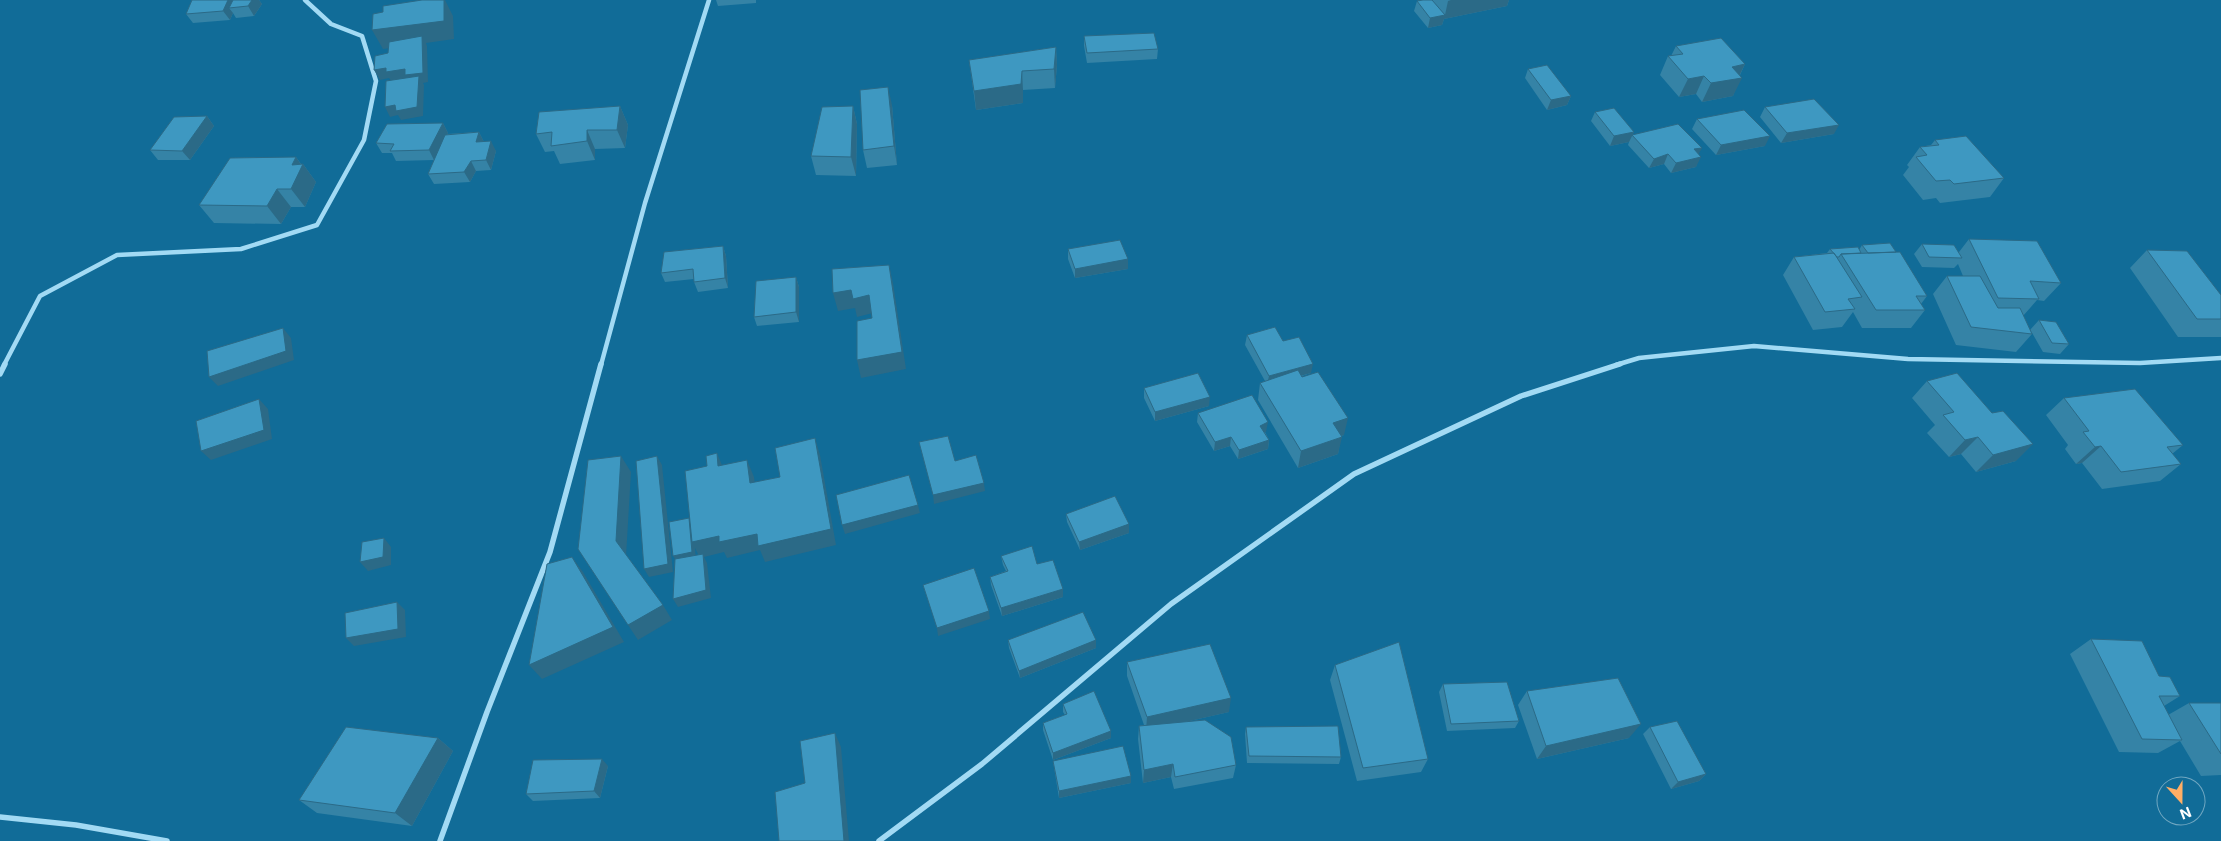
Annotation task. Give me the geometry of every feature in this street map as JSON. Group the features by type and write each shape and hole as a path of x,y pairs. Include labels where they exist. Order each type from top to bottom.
{"street":[{"path":"0,374 40,296 118,255 242,249 318,225 364,140 376,81 362,36 331,24 305,0"},
{"path":"440,841 487,712 550,552 645,203 709,0"},
{"path":"879,841 982,764 1171,604 1354,474 1521,396 1639,358 1754,346 1918,359 2140,363 2221,358"},
{"path":"0,817 76,825 167,841"}],"building":[{"path":"192,0 228,0 223,11 186,14"},
{"path":"233,0 252,0 248,6 229,8"},
{"path":"422,0 444,0 444,21 372,30 373,14 383,12 383,6"},
{"path":"1432,0 1445,15 1430,18 1417,1"},
{"path":"1154,33 1158,49 1087,53 1084,36"},
{"path":"422,36 423,73 405,75 405,69 386,72 386,68 374,70 375,56 388,53 389,42"},
{"path":"1721,38 1745,64 1732,67 1742,78 1711,83 1704,76 1688,79 1668,56 1683,54 1676,46"},
{"path":"1056,47 1054,69 1022,71 1021,84 974,91 969,60"},
{"path":"1547,65 1571,96 1551,100 1528,69"},
{"path":"419,76 417,107 396,111 395,105 385,107 386,81"},
{"path":"888,87 894,146 863,150 860,90"},
{"path":"1814,99 1839,125 1787,133 1765,107"},
{"path":"620,106 617,130 587,130 587,141 551,146 552,132 536,134 539,112"},
{"path":"853,106 851,157 811,156 822,107"},
{"path":"1614,108 1634,132 1614,136 1595,112"},
{"path":"1744,110 1770,136 1721,145 1697,119"},
{"path":"207,116 182,151 150,150 174,117"},
{"path":"443,123 429,150 390,151 394,144 376,143 387,124"},
{"path":"1678,124 1702,148 1694,149 1701,157 1676,163 1668,154 1654,159 1632,135"},
{"path":"479,132 476,142 491,141 486,160 471,161 464,172 428,174 445,135"},
{"path":"1966,136 2004,178 1954,184 1950,180 1936,181 1916,157 1927,155 1920,147 1939,145 1935,140"},
{"path":"296,157 292,165 303,164 291,189 277,189 267,206 199,205 230,158"},
{"path":"1969,239 2037,241 2061,283 2030,281 2039,299 1998,298"},
{"path":"1120,240 1128,259 1075,269 1068,249"},
{"path":"1890,243 1896,252 1868,253 1862,245"},
{"path":"1922,244 1954,245 1962,258 1929,257"},
{"path":"723,246 725,278 694,282 693,269 661,273 664,252"},
{"path":"1858,247 1861,253 1841,254 1839,257 1830,249"},
{"path":"2147,250 2187,251 2221,295 2221,319 2197,319"},
{"path":"1900,252 1927,296 1916,296 1925,310 1876,310 1841,254"},
{"path":"1834,253 1862,297 1848,299 1855,309 1825,312 1794,257"},
{"path":"889,265 902,352 857,360 857,321 872,318 869,295 853,299 851,290 833,293 832,269"},
{"path":"1947,276 1980,276 1998,308 2020,308 2032,334 1971,327"},
{"path":"796,277 796,312 754,317 756,281"},
{"path":"2039,320 2056,322 2069,344 2052,343"},
{"path":"1275,327 1283,341 1299,337 1313,364 1269,376 1247,335"},
{"path":"283,328 286,351 209,377 207,351"},
{"path":"1298,370 1302,377 1318,372 1348,418 1333,423 1342,437 1301,451 1260,383"},
{"path":"1198,373 1210,397 1155,412 1144,388"},
{"path":"1957,373 1992,413 2003,411 2033,444 1993,455 1978,437 1965,440 1943,415 1954,412 1927,381"},
{"path":"2135,389 2183,445 2167,447 2181,464 2121,472 2101,446 2095,447 2083,432 2089,431 2064,398"},
{"path":"1252,395 1268,422 1260,426 1269,440 1239,450 1231,437 1215,442 1198,413"},
{"path":"259,399 264,430 201,451 196,421"},
{"path":"948,436 955,461 976,455 984,483 933,495 919,442"},
{"path":"815,438 831,529 758,546 757,534 719,542 719,536 692,542 685,471 707,466 706,456 717,453 718,466 747,460 750,483 780,477 775,448"},
{"path":"621,456 616,541 663,605 628,625 578,549 588,460"},
{"path":"657,456 668,564 644,569 636,461"},
{"path":"909,475 918,505 842,525 836,495"},
{"path":"1115,496 1129,524 1079,542 1066,514"},
{"path":"689,518 692,552 673,556 669,522"},
{"path":"384,538 383,557 360,562 362,542"},
{"path":"1032,546 1037,564 1053,560 1063,589 1001,608 990,577 1008,571 1001,556"},
{"path":"703,554 706,590 673,599 675,559"},
{"path":"572,557 613,627 529,665 547,564"},
{"path":"974,568 989,611 937,628 923,585"},
{"path":"397,602 398,629 346,638 345,613"},
{"path":"1083,612 1096,640 1019,671 1008,640"},
{"path":"2091,639 2142,641 2159,676 2170,677 2180,696 2159,696 2182,740 2142,739"},
{"path":"1399,642 1428,759 1363,768 1335,665"},
{"path":"1210,644 1231,698 1147,717 1127,662"},
{"path":"1618,678 1641,724 1546,746 1527,691"},
{"path":"1507,682 1519,721 1451,724 1443,684"},
{"path":"1094,691 1111,731 1053,753 1043,723 1067,714 1063,704"},
{"path":"2189,703 2221,703 2221,754"},
{"path":"1205,720 1231,737 1236,765 1175,777 1173,764 1144,770 1139,726"},
{"path":"1677,721 1706,774 1678,782 1650,727"},
{"path":"1338,726 1341,757 1249,756 1246,727"},
{"path":"346,727 438,738 395,813 299,800"},
{"path":"835,733 844,841 779,841 775,792 805,783 800,741"},
{"path":"1123,746 1131,776 1059,791 1053,761"},
{"path":"602,759 594,791 526,794 533,760"}]}
